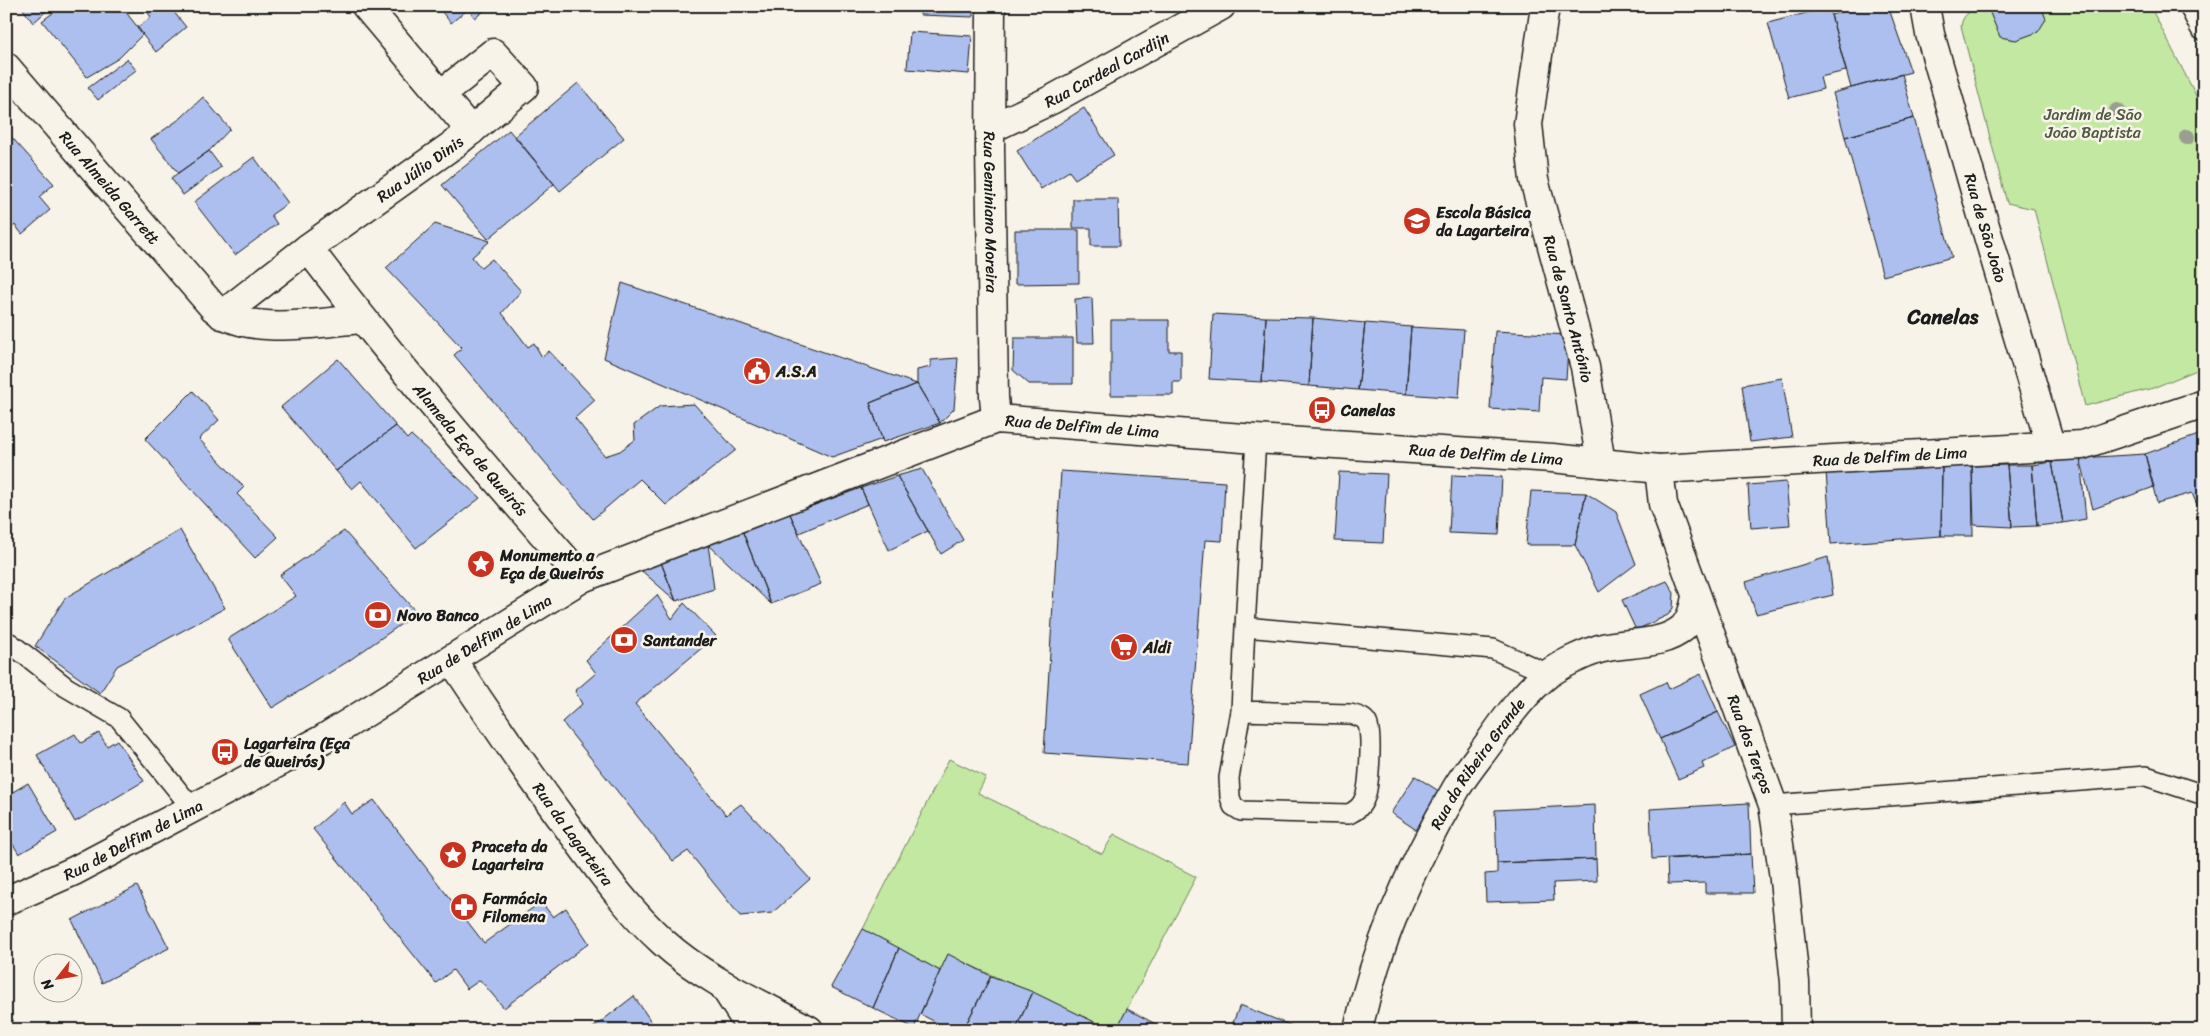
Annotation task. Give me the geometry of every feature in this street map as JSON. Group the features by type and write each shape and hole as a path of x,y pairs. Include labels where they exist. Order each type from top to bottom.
{"street":[{"path":"366,6 471,131"},
{"name":"Rua Geminiano Moreira","path":"991,6 990,129 994,398 996,419"},
{"name":"Rua Cardeal Cardijn","path":"990,129 1053,99 1221,6"},
{"name":"Rua de Santo António","path":"1545,6 1528,124 1534,180 1585,367 1602,463"},
{"name":"Rua de São João","path":"1925,6 1930,34 1982,220 2051,447"},
{"path":"2194,6 2204,26"},
{"name":"Rua Júlio Dinis","path":"218,312 471,131 524,87 493,52 440,95"},
{"name":"Rua Almeida Garrett","path":"6,67 218,312"},
{"name":"Alameda Eça de Queirós","path":"308,248 362,319 494,479 582,578"},
{"path":"218,312 239,322 264,325 362,319"},
{"name":"Rua de Delfim de Lima","path":"6,901 74,871 324,739 582,578 996,419 1256,439 1552,458 1660,469 2082,445 2204,404"},
{"name":"Rua dos Terços","path":"1660,469 1663,504 1773,805 1783,871 1795,982 1796,1030"},
{"name":"Rua da Ribeira Grande","path":"1358,1030 1365,997 1380,948 1424,848 1457,787 1510,715 1548,674 1599,649 1670,636 1684,627 1692,615 1696,597"},
{"name":"Rua da Lagarteira","path":"452,660 514,753 624,901 663,942 721,983 809,1030"},
{"name":"Rua da Lagarteira","path":"721,983 752,1030"}],"lane":[{"path":"1241,711 1350,714 1362,718 1367,722 1371,732 1366,796 1361,806 1350,814 1241,811 1233,806 1230,797 1229,778 1241,711 1256,439"},
{"path":"1245,627 1493,650 1548,674"},
{"path":"10,643 66,687 119,718 192,808"},
{"path":"1773,805 2146,776 2204,795"}],"green space":[{"name":"Jardim de São João Baptista","path":"1982,6 2150,6 2204,111 2204,367 2153,388 2085,406 2034,209 2007,203 1961,26 1966,15"},
{"path":"949,759 986,777 978,793 1102,854 1114,834 1196,877 1116,1030 1111,1030 948,955 940,971 863,929"}],"building":[{"path":"21,6 52,6 33,23"},
{"path":"62,6 121,6 143,34 119,58 87,77 42,21"},
{"path":"143,6 169,6 186,27 156,52 137,28 151,17"},
{"path":"437,6 490,6 475,18 468,9 451,23"},
{"path":"921,6 973,6 973,17 920,15"},
{"path":"1860,6 1888,6 1911,72 1851,88 1831,15"},
{"path":"2007,6 2041,6 2046,19 2038,32 2016,40 2000,37 1990,13"},
{"path":"1829,7 1846,71 1820,77 1823,89 1789,98 1768,23"},
{"path":"910,32 972,36 969,74 907,69"},
{"path":"127,59 136,70 98,100 88,88"},
{"path":"1902,74 1914,118 1845,137 1833,93"},
{"path":"578,83 624,138 560,191 515,136"},
{"path":"203,97 230,129 209,151 178,173 151,139 181,118"},
{"path":"1084,108 1114,155 1075,179 1069,171 1041,189 1017,151"},
{"path":"1914,118 1952,257 1883,276 1845,137"},
{"path":"509,130 554,184 488,239 442,185"},
{"path":"6,131 54,184 39,197 50,210 22,234 15,225 6,233"},
{"path":"209,151 221,167 183,195 171,178"},
{"path":"254,157 288,203 271,215 277,224 235,255 194,202"},
{"path":"1073,199 1118,199 1119,246 1091,246 1091,228 1073,228"},
{"path":"435,224 490,241 472,257 481,268 492,259 521,291 502,313 528,347 534,343 542,357 549,351 595,400 575,418 605,456 620,451 635,440 634,425 660,406 694,404 736,450 666,505 640,479 593,519 454,355 462,348 386,268"},
{"path":"1015,230 1079,230 1079,283 1015,284"},
{"name":"A.S.A","path":"622,283 917,384 870,403 882,439 832,457 604,358"},
{"path":"1092,298 1094,343 1077,343 1075,299"},
{"path":"1213,314 1266,317 1262,382 1209,379"},
{"path":"1266,317 1313,318 1309,386 1262,382"},
{"path":"1313,318 1365,323 1358,390 1309,386"},
{"path":"1111,320 1169,320 1169,351 1181,351 1181,382 1173,382 1173,395 1111,395"},
{"path":"1365,323 1411,327 1406,394 1358,390"},
{"path":"1411,327 1464,330 1459,398 1406,394"},
{"path":"1495,331 1569,335 1566,379 1541,377 1539,412 1490,409"},
{"path":"1014,338 1073,338 1073,384 1029,384 1013,370"},
{"path":"958,358 954,409 940,423 917,384 917,370 931,367 931,360"},
{"path":"338,359 396,426 336,471 281,407"},
{"path":"1782,378 1792,437 1750,442 1742,385"},
{"path":"917,384 940,423 883,442 870,403"},
{"path":"193,391 219,420 199,439 244,487 237,494 278,537 255,558 145,439"},
{"path":"396,426 407,439 411,435 480,498 416,548 361,481 352,489 336,471"},
{"path":"2204,433 2204,522 2192,493 2157,503 2145,454"},
{"path":"2145,454 2154,487 2093,509 2080,458"},
{"path":"2080,458 2086,519 2063,523 2052,462"},
{"path":"2052,462 2063,523 2037,526 2032,465"},
{"path":"2007,465 2032,465 2037,526 2012,527"},
{"path":"2007,465 2012,527 1974,525 1972,466"},
{"path":"1942,466 1972,466 1973,536 1941,536"},
{"path":"1942,466 1941,536 1831,544 1826,471"},
{"path":"922,469 963,540 941,554 897,476"},
{"name":"Aldi","path":"1061,471 1225,482 1222,541 1205,540 1188,763 1044,753"},
{"path":"1339,472 1387,474 1383,543 1335,541"},
{"path":"1452,475 1502,477 1499,535 1449,533"},
{"path":"897,476 928,531 889,550 861,488"},
{"path":"1786,482 1790,525 1751,528 1748,485"},
{"path":"861,488 868,504 799,533 790,514"},
{"path":"1531,491 1586,493 1575,545 1526,545"},
{"path":"1586,493 1616,512 1636,564 1599,592 1575,545"},
{"path":"790,514 821,584 771,604 742,530"},
{"path":"180,530 225,608 117,666 100,693 35,646 65,598"},
{"path":"742,530 771,604 708,544"},
{"path":"344,531 417,613 347,662 272,708 228,639 296,596 280,575"},
{"path":"708,544 714,589 676,601 660,560"},
{"path":"1828,557 1833,595 1756,614 1746,582"},
{"path":"660,560 676,601 642,571"},
{"path":"1667,581 1674,593 1673,608 1668,615 1636,630 1622,600"},
{"path":"657,595 672,619 684,603 716,636 635,704 726,815 741,804 810,879 772,913 740,916 688,851 673,861 562,722 582,704 575,691 596,673 586,660"},
{"path":"1701,674 1718,712 1660,739 1640,694 1666,682 1669,689"},
{"path":"1718,712 1735,747 1702,763 1704,768 1678,779 1660,739"},
{"path":"99,733 107,746 117,740 144,781 75,822 37,755 75,734 81,743"},
{"path":"1415,776 1442,793 1418,831 1391,813"},
{"path":"28,783 57,832 19,854 6,833 6,796"},
{"path":"374,800 484,943 541,902 553,917 566,908 589,943 504,1008 480,980 467,989 453,970 436,983 313,829 344,802 352,814"},
{"path":"1749,803 1751,854 1652,859 1650,809"},
{"path":"1595,805 1596,859 1497,863 1495,810"},
{"path":"1751,854 1753,893 1705,893 1705,883 1668,884 1667,859"},
{"path":"1596,859 1597,881 1553,883 1554,900 1486,902 1485,874 1497,873 1497,863"},
{"path":"137,886 169,948 102,983 72,920"},
{"path":"863,929 899,948 873,1008 831,987"},
{"path":"899,948 940,971 914,1028 873,1008"},
{"path":"948,954 991,976 963,1030 951,1030 920,1014"},
{"path":"991,976 1033,992 1015,1030 963,1030"},
{"path":"1033,992 1111,1030 1015,1030"},
{"path":"634,996 656,1029 590,1030"},
{"path":"1240,1005 1302,1030 1230,1030"},
{"path":"1127,1009 1167,1030 1116,1030"}],"place":[{"name":"Escola Básica da Lagarteira","path":"1417,221"},
{"name":"A.S.A","path":"757,371"},
{"name":"Canelas","path":"1322,410"},
{"name":"Monumento a Eça de Queirós","path":"481,564"},
{"name":"Novo Banco","path":"378,615"},
{"name":"Santander","path":"624,640"},
{"name":"Aldi","path":"1124,647"},
{"name":"Lagarteira (Eça de Queirós)","path":"225,752"},
{"name":"Praceta da Lagarteira","path":"453,855"},
{"name":"Farmácia Filomena","path":"464,907"}],"district":[{"name":"Canelas","path":"1943,317"}]}
